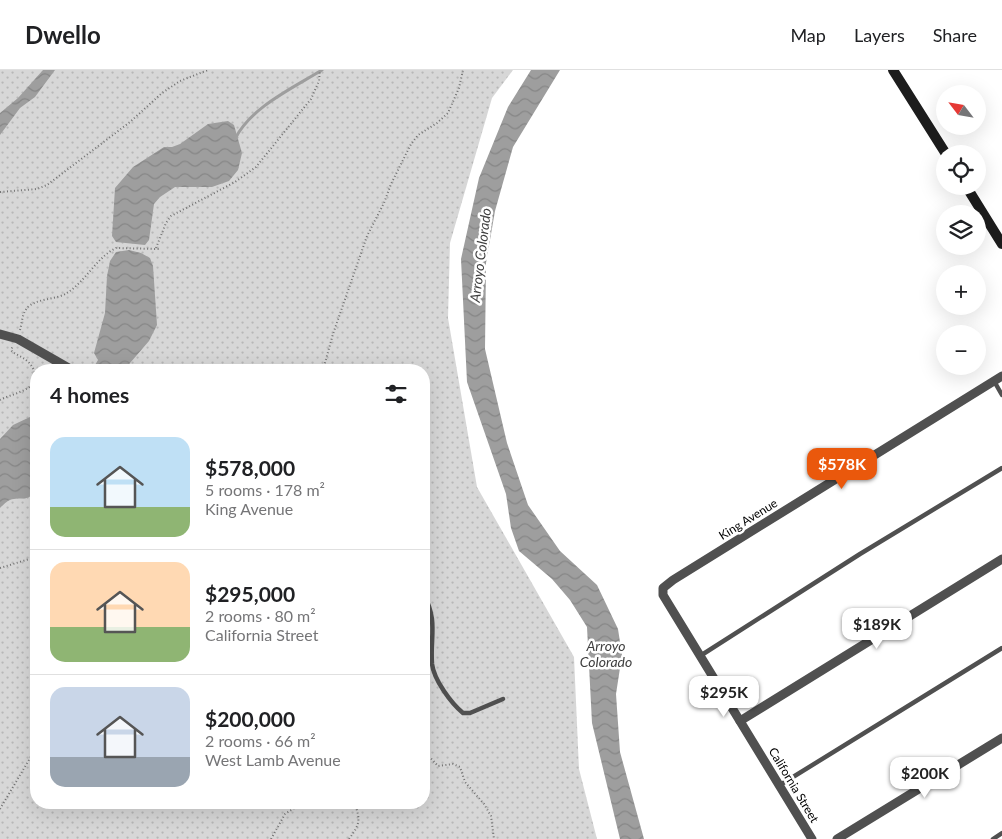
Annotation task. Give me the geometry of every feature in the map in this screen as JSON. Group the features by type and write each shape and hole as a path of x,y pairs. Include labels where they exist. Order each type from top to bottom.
{"main road":[{"path":"894,70 940,145"},
{"path":"972,195 1002,244"}],"street":[{"path":"0,334 16,338 62,364"},
{"name":"King Avenue","path":"663,591 667,584 673,580 998,379"},
{"path":"740,720 1002,559"},
{"name":"California Street","path":"663,591 663,595 812,839"},
{"path":"836,839 1002,738"}],"lane":[{"path":"998,379 1002,395"},
{"path":"700,656 860,554 1002,468"},
{"path":"430,610 432,615 432,665 447,695 463,713 470,713 503,700"},
{"path":"779,785 1002,648"},
{"path":"993,839 1002,833"}],"path":[{"path":"0,192 37,189 47,185 115,134 162,92 180,81 208,70"},
{"path":"30,365 11,350 28,307 37,302 66,294 84,279 110,250 116,248 157,249 166,222 171,216 235,182 256,167 311,99 320,76 320,70"},
{"path":"325,364 333,334 367,236 380,212 391,184 418,134 437,123 448,113 459,88 463,70"},
{"path":"0,400 30,387"},
{"path":"0,568 30,559"},
{"path":"430,757 438,766 453,764 460,767 465,782 484,804 491,816 494,839"},
{"path":"0,809 30,758"},
{"path":"271,839 286,814 294,809"},
{"path":"349,839 358,826 359,819 356,809"}],"shaded area":[{"path":"0,70 513,70 492,98 450,243 448,318 477,487 574,657 579,769 597,839 0,839"}],"water":[{"path":"43,70 55,70 35,97 20,108 0,135 0,113 18,98"},
{"name":"Arroyo Colorado","path":"531,70 560,70 513,147 495,211 486,263 485,349 507,443 528,505 560,551 597,585 618,629 622,655 616,694 620,752 644,839 620,839 592,723 587,627 570,600 552,579 519,551 511,528 506,494 467,382 461,259 479,178 508,107"},
{"path":"228,121 234,125 242,153 238,170 229,181 212,187 175,187 160,197 154,204 149,240 145,245 116,242 112,236 115,188 133,167 164,147 180,144 208,124"},
{"path":"129,250 150,258 153,266 157,325 149,341 129,364 96,364 98,360 94,353 105,313 107,276 110,261 116,252"},
{"path":"30,417 30,496 10,500 0,508 0,439 13,425"}],"waterway":[{"path":"235,139 251,117 262,108 286,91 322,70"}]}
